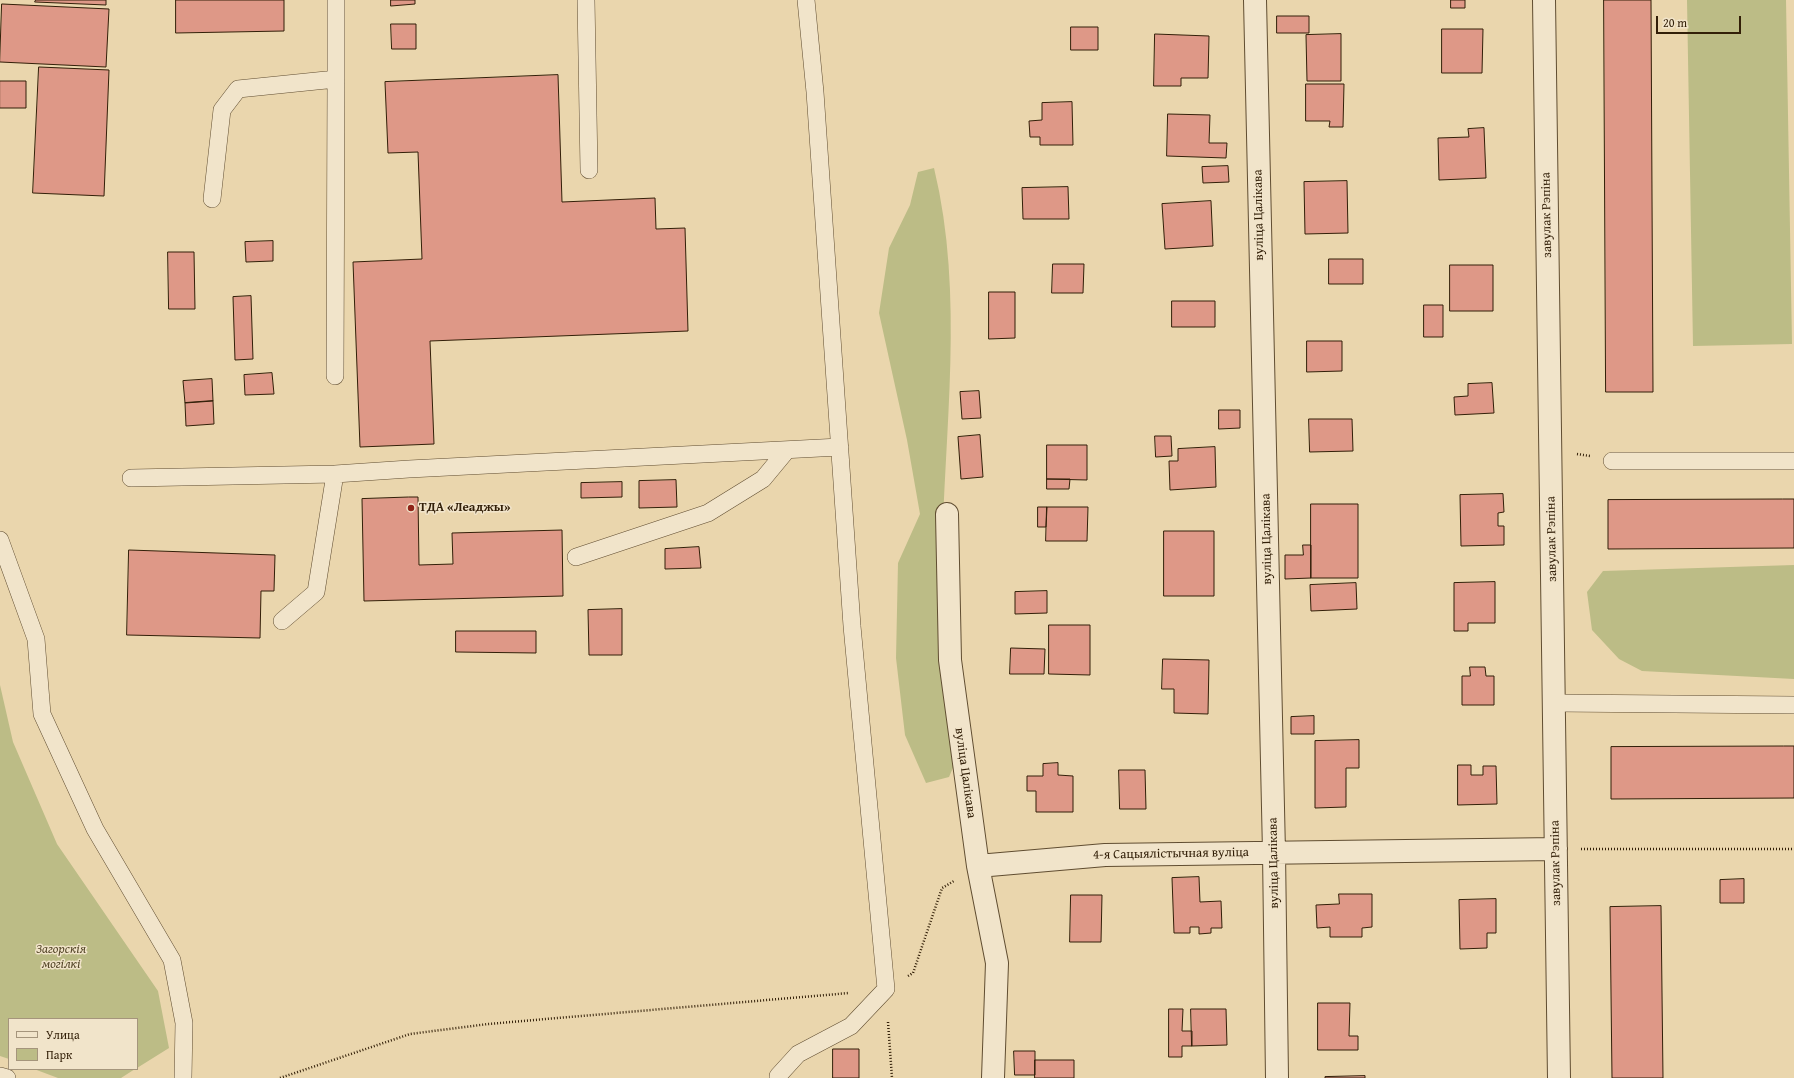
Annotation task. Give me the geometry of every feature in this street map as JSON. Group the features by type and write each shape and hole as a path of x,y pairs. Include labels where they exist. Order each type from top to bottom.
{"street":[{"name":"вуліца Цалікава","path":"1255,0 1274,852 1277,1078"},
{"name":"завулак Рэпіна","path":"1544,0 1559,1078"},
{"name":"вуліца Цалікава","path":"947,514 950,660 978,866 997,963 993,1078"},
{"name":"4-я Сацыялістычная вуліца","path":"978,866 1105,855 1556,849"}],"lane":[{"path":"335,376 336,0"},
{"path":"586,0 590,170"},
{"path":"778,1078 778,1076 798,1054 851,1026 886,989 852,626 815,92 806,0"},
{"path":"212,199 222,110 238,88 336,80"},
{"path":"131,478 335,474 840,447"},
{"path":"576,557 708,513 763,479 787,450"},
{"path":"1612,461 1794,461"},
{"path":"282,621 316,592 335,474"},
{"path":"0,540 36,639 42,714 95,830 172,960 184,1023 183,1078"},
{"path":"1554,703 1794,705"},
{"path":"0,1076 7,1078"}],"path":[{"path":"1556,849 1794,849"},
{"path":"280,1078 410,1034 488,1024 886,989 913,973 942,888 978,866"},
{"path":"886,989 892,1078"}],"green space":[{"path":"1687,0 1786,0 1792,344 1693,346"},
{"path":"934,168 943,216 949,265 951,314 949,413 942,560 958,756 949,777 926,783 905,735 896,658 898,563 920,514 907,440 879,313 889,248 910,205 918,172"},
{"path":"1794,565 1794,679 1642,671 1619,659 1592,630 1587,592 1603,571"},
{"name":"Загорскія могілкі","path":"0,685 13,742 57,844 158,991 169,1048 138,1067 138,1018 8,1018 8,1059 0,1056"},
{"path":"37,1070 133,1070 121,1078 58,1078"}],"building":[{"path":"36,0 106,0 106,5 35,2"},
{"path":"176,0 284,0 284,31 176,33"},
{"path":"391,0 415,0 415,4 391,6"},
{"path":"1451,0 1465,0 1465,8 1451,8"},
{"path":"1604,0 1651,0 1653,392 1606,392"},
{"path":"2,4 109,9 106,67 0,62"},
{"path":"1277,16 1309,16 1309,33 1277,33"},
{"path":"391,24 416,24 416,49 392,49"},
{"path":"1071,27 1098,27 1098,50 1071,50"},
{"path":"1442,29 1483,29 1482,73 1442,73"},
{"path":"1155,34 1209,36 1208,78 1181,78 1181,86 1154,86"},
{"path":"1341,34 1341,81 1307,81 1306,35"},
{"path":"39,67 109,70 104,196 33,193"},
{"path":"558,75 562,202 655,198 656,229 685,228 688,331 430,341 434,444 360,447 353,262 422,259 418,152 388,153 385,82"},
{"path":"0,81 26,81 26,108 0,108"},
{"path":"1306,84 1344,84 1343,127 1329,127 1330,121 1306,121"},
{"path":"1072,102 1073,145 1040,145 1040,137 1030,137 1029,121 1042,120 1042,103"},
{"path":"1168,114 1210,115 1209,143 1227,143 1226,158 1167,156"},
{"path":"1484,128 1486,178 1439,180 1438,138 1469,137 1468,129"},
{"path":"1228,166 1229,182 1203,183 1202,167"},
{"path":"1347,181 1348,233 1305,234 1304,182"},
{"path":"1068,187 1069,219 1023,219 1022,188"},
{"path":"1211,201 1213,246 1165,249 1162,204"},
{"path":"273,241 273,261 246,262 245,242"},
{"path":"168,252 194,252 195,309 169,309"},
{"path":"1329,259 1363,259 1363,284 1329,284"},
{"path":"1053,264 1084,264 1083,293 1052,293"},
{"path":"1450,265 1493,265 1493,311 1450,311"},
{"path":"989,292 1015,292 1015,338 989,339"},
{"path":"251,296 253,359 235,360 233,297"},
{"path":"1172,301 1215,301 1215,327 1172,327"},
{"path":"1424,305 1443,305 1443,337 1424,337"},
{"path":"1307,341 1342,341 1342,371 1307,372"},
{"path":"272,373 274,394 245,395 244,375"},
{"path":"212,379 213,401 185,403 183,381"},
{"path":"1492,383 1494,413 1455,415 1454,397 1468,396 1468,384"},
{"path":"979,391 981,418 962,419 960,392"},
{"path":"213,401 214,424 186,426 185,403"},
{"path":"1219,410 1240,410 1240,428 1219,429"},
{"path":"1309,419 1352,419 1353,451 1310,452"},
{"path":"980,435 983,477 961,479 958,437"},
{"path":"1155,436 1171,436 1172,456 1156,457"},
{"path":"1047,445 1087,445 1087,480 1047,479"},
{"path":"1215,447 1216,487 1170,490 1169,461 1178,461 1178,449"},
{"path":"1047,479 1070,479 1069,489 1047,489"},
{"path":"676,480 677,507 639,508 639,481"},
{"path":"622,482 622,497 581,498 581,483"},
{"path":"1503,494 1504,512 1498,513 1498,526 1504,526 1504,545 1461,546 1460,495"},
{"path":"418,497 419,565 453,564 452,533 562,530 563,596 364,601 362,499"},
{"path":"1794,499 1794,548 1608,549 1608,500"},
{"path":"1311,504 1358,504 1358,578 1311,578"},
{"path":"1038,507 1047,507 1046,527 1038,527"},
{"path":"1047,507 1088,507 1087,541 1046,541"},
{"path":"1164,531 1214,531 1214,596 1164,596"},
{"path":"1303,545 1311,545 1311,578 1285,579 1285,555 1303,555"},
{"path":"699,547 701,568 665,569 665,549"},
{"path":"129,550 275,555 274,591 261,591 260,638 127,635"},
{"path":"1495,582 1495,623 1468,623 1468,631 1454,631 1454,583"},
{"path":"1356,583 1357,609 1311,611 1310,585"},
{"path":"1047,591 1047,613 1015,614 1015,592"},
{"path":"622,609 622,655 589,655 588,610"},
{"path":"1049,625 1090,625 1090,675 1049,674"},
{"path":"456,631 536,631 536,653 456,652"},
{"path":"1011,648 1045,649 1044,674 1010,674"},
{"path":"1163,659 1209,660 1208,714 1174,713 1174,689 1162,689"},
{"path":"1470,667 1485,667 1486,676 1494,676 1494,705 1462,705 1462,676 1470,676"},
{"path":"1314,716 1314,734 1291,734 1291,717"},
{"path":"1359,740 1359,768 1346,768 1346,807 1315,808 1315,741"},
{"path":"1794,746 1794,798 1611,799 1611,747"},
{"path":"1058,763 1058,775 1073,776 1073,812 1036,812 1036,791 1027,791 1027,776 1043,776 1043,764"},
{"path":"1458,765 1471,765 1471,775 1483,775 1483,766 1496,766 1497,804 1458,805"},
{"path":"1119,770 1145,770 1146,809 1120,809"},
{"path":"1199,877 1200,902 1221,901 1222,928 1211,928 1211,933 1199,934 1199,927 1190,927 1190,933 1174,933 1172,878"},
{"path":"1744,879 1744,903 1720,903 1720,880"},
{"path":"1339,894 1372,894 1372,927 1362,928 1362,937 1330,937 1330,927 1317,928 1316,905 1339,904"},
{"path":"1071,895 1102,895 1101,942 1070,942"},
{"path":"1496,899 1496,933 1487,933 1487,948 1460,949 1459,900"},
{"path":"1661,906 1663,1078 1612,1078 1610,907"},
{"path":"1318,1003 1350,1003 1349,1036 1358,1036 1358,1050 1318,1050"},
{"path":"1169,1009 1183,1009 1182,1031 1192,1031 1192,1046 1182,1046 1182,1057 1169,1057"},
{"path":"1191,1009 1226,1009 1227,1045 1192,1046"},
{"path":"833,1049 859,1049 859,1078 833,1078"},
{"path":"1014,1051 1035,1051 1035,1075 1015,1075"},
{"path":"1035,1060 1074,1060 1074,1078 1035,1078"},
{"path":"1365,1076 1365,1078 1325,1078 1325,1077"}],"place":[{"name":"ТДА «Леаджы»","path":"411,508"}]}
